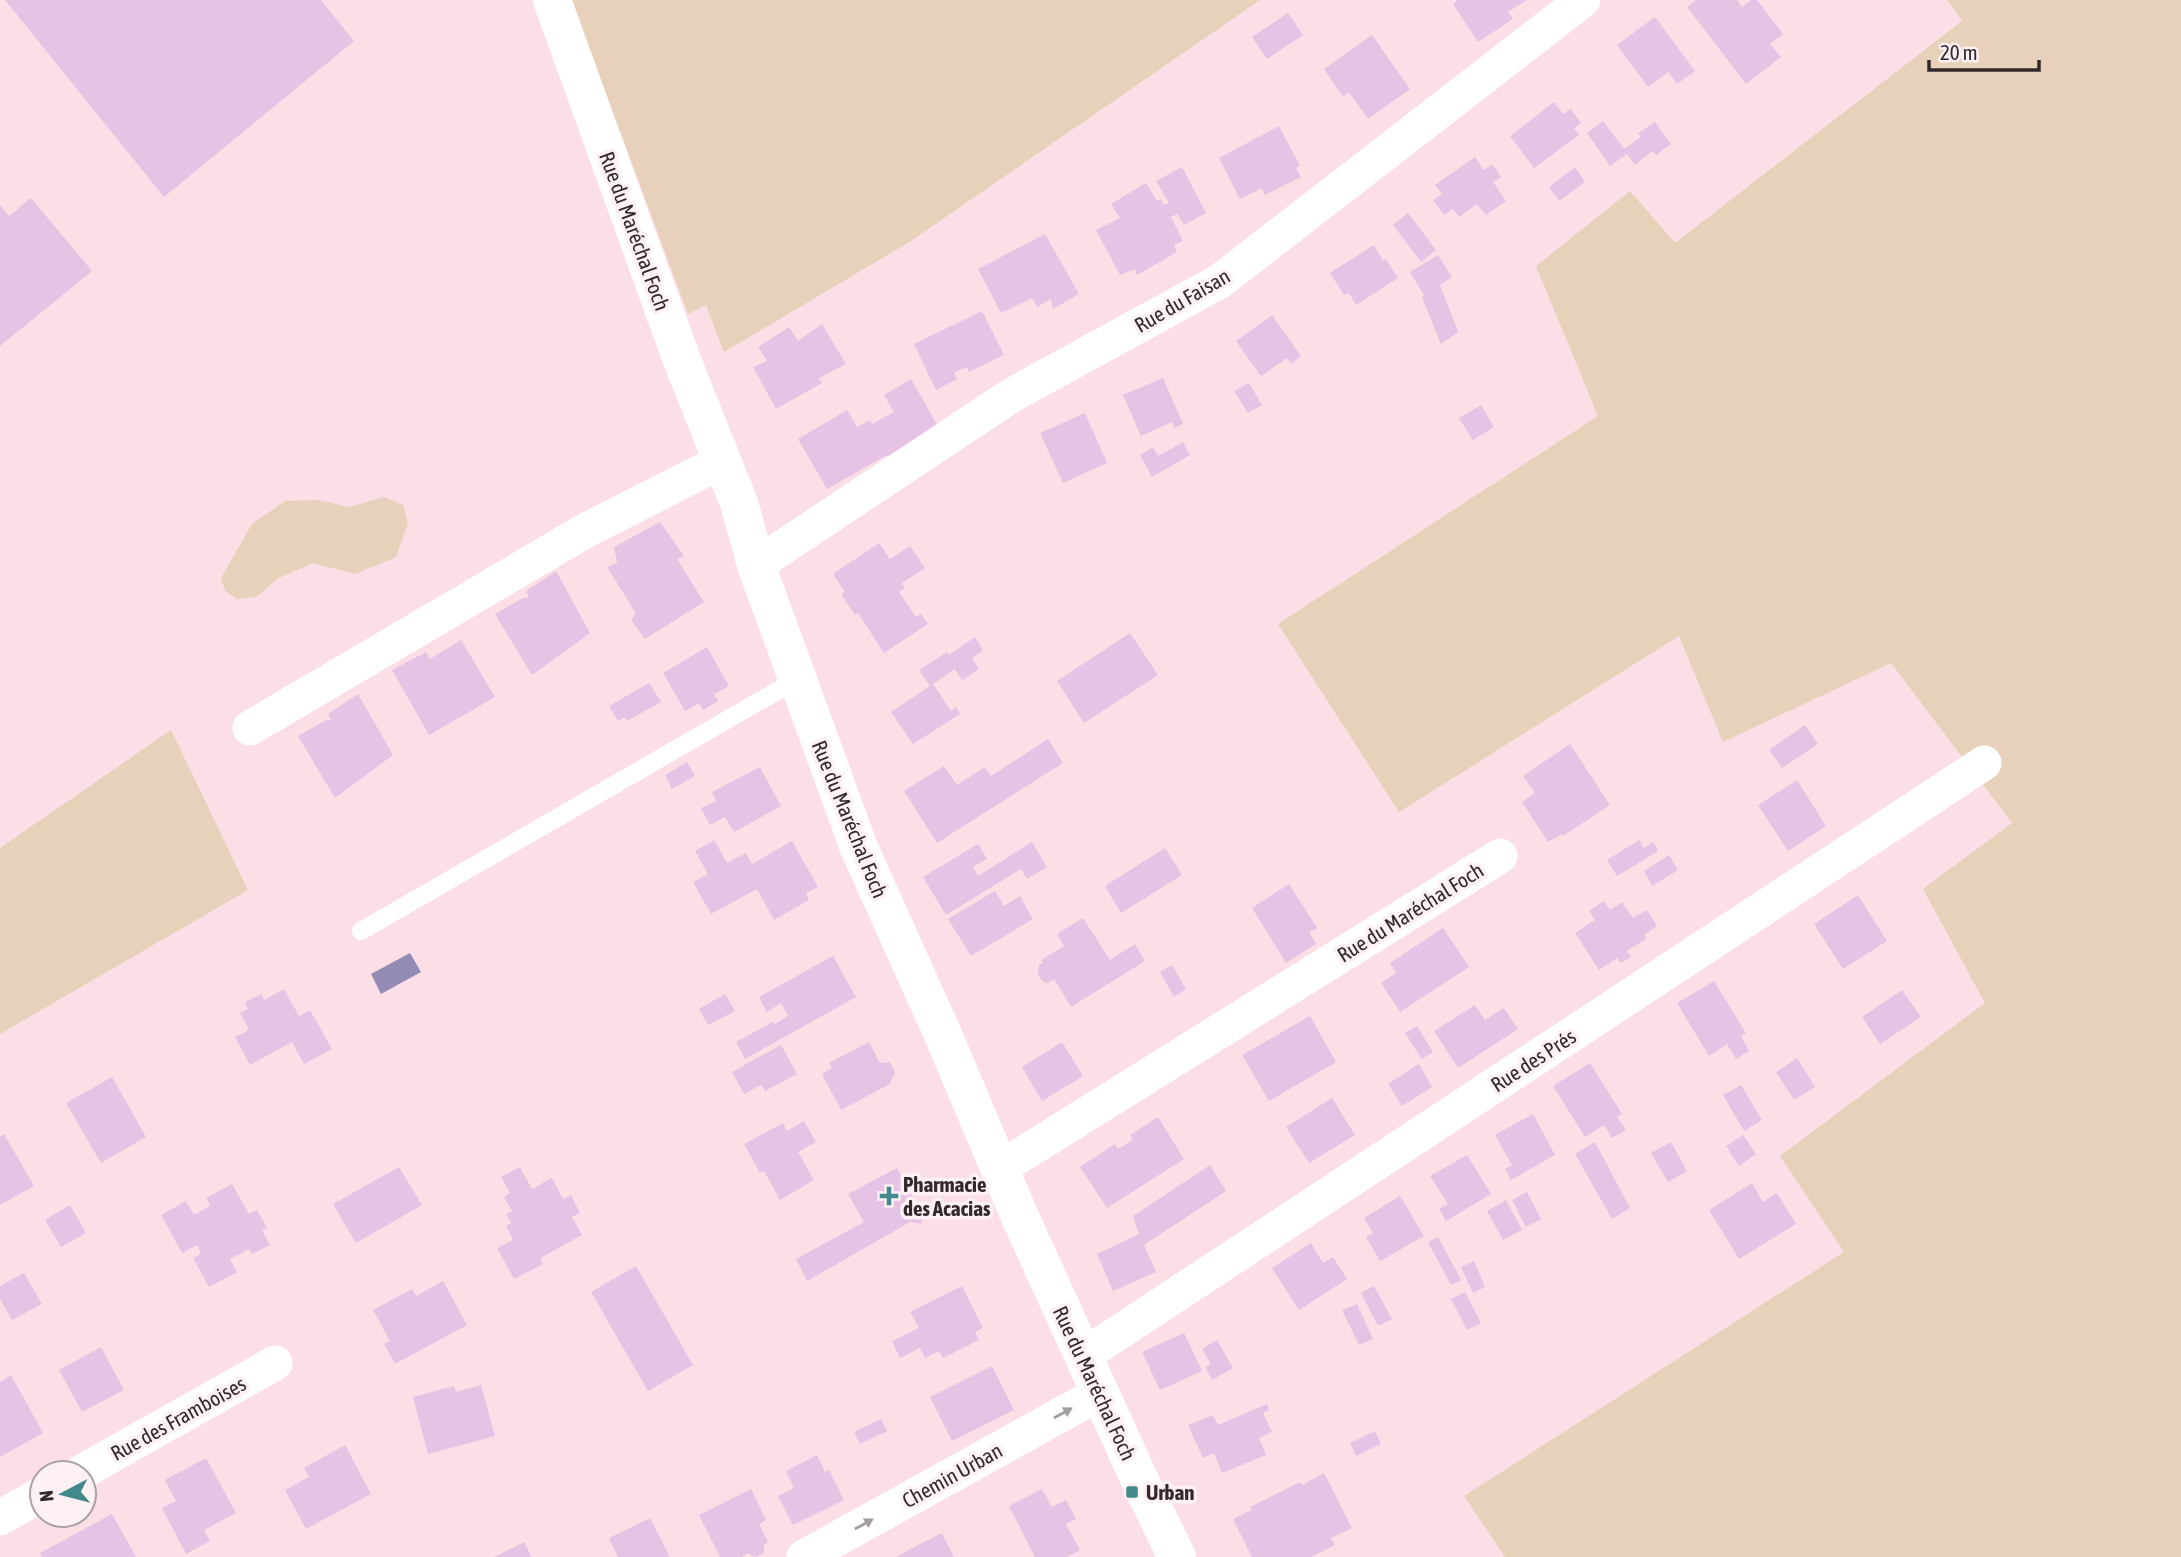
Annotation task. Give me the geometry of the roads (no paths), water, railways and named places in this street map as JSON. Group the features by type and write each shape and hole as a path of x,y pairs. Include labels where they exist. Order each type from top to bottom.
{"main road":[{"name":"Rue du Maréchal Foch","path":"552,0 683,363 739,503 756,565 859,848 949,1049 1020,1217 1177,1557"}],"street":[{"name":"Rue du Faisan","path":"756,565 1012,394 1220,281 1583,0"},
{"path":"250,728 583,532 722,461"},
{"name":"Rue des Prés","path":"1083,1356 1984,763"},
{"name":"Rue du Maréchal Foch","path":"1000,1168 1500,856"},
{"name":"Rue des Framboises","path":"98,1463 275,1363"},
{"name":"Chemin Urban","path":"804,1557 1100,1393"},
{"path":"0,1518 28,1502"}],"lane":[{"path":"362,931 796,680"}],"place":[{"name":"Pharmacie des Acacias","path":"889,1196"},
{"name":"Urban","path":"1132,1492"}]}
